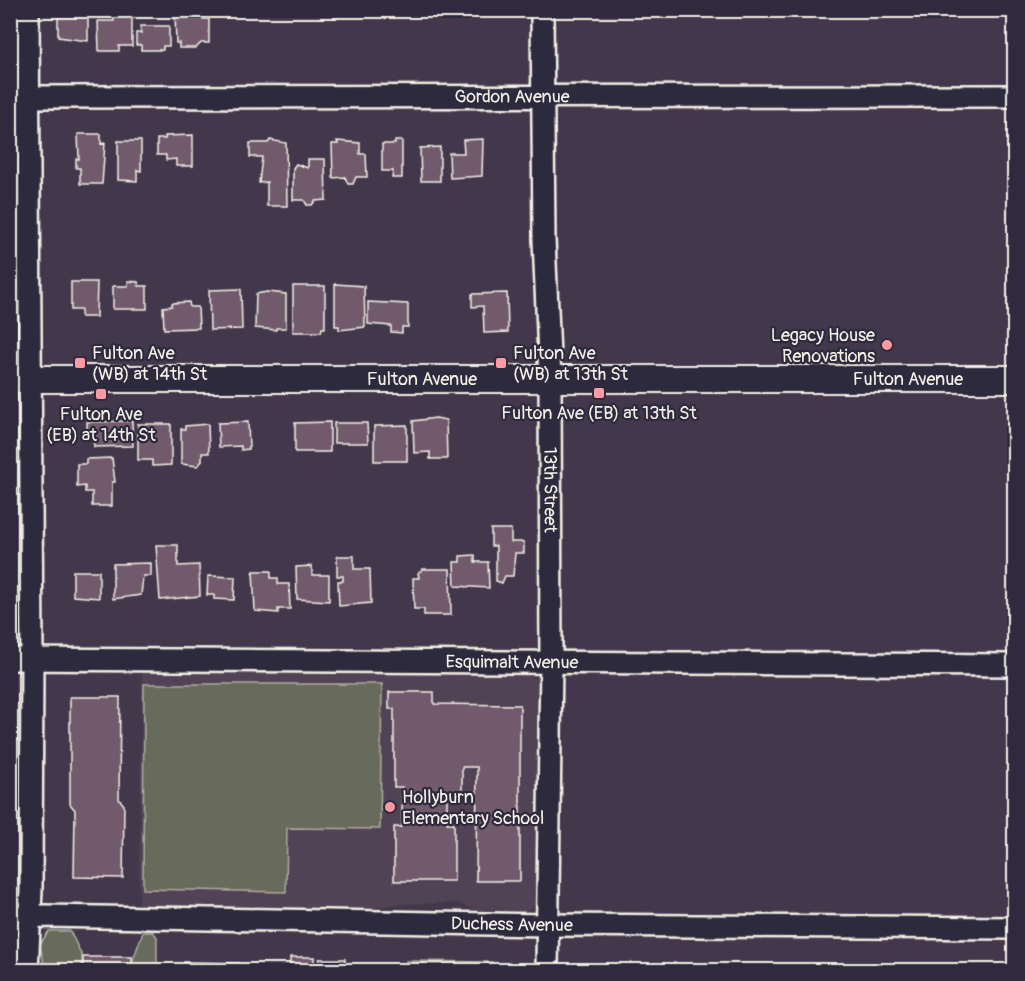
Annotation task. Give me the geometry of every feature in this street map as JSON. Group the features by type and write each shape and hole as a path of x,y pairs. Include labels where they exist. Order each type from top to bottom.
{"street":[{"path":"27,970 20,918 32,659 21,379 20,97 28,10"},
{"name":"13th Street","path":"542,10 550,379 551,662 547,970"},
{"name":"Gordon Avenue","path":"20,97 1014,96"},
{"name":"Fulton Avenue","path":"21,379 1014,379"},
{"name":"Esquimalt Avenue","path":"10,659 1014,664"},
{"name":"Duchess Avenue","path":"20,918 1014,928"}],"shaded area":[{"path":"142,669 531,674 536,680 541,697 537,905 525,911 476,910 457,903 395,904 364,910 139,906"}],"green space":[{"path":"144,684 382,684 380,829 287,828 286,892 143,889"},
{"path":"49,931 70,931 82,956 82,970 45,970 40,944"},
{"path":"143,932 153,932 157,937 157,970 133,970 133,960"},
{"path":"406,961 492,962 492,970 405,970"}],"building":[{"path":"82,11 82,15 88,15 88,41 58,37 58,12"},
{"path":"203,11 203,19 209,19 209,43 201,43 196,48 179,48 179,43 176,43 175,12"},
{"path":"114,13 132,13 132,46 119,46 119,51 99,51 98,21 114,21"},
{"path":"141,26 169,26 169,46 163,46 163,50 141,50 141,45 136,45 136,33 141,33"},
{"path":"78,134 101,134 101,144 105,143 102,184 80,184 80,168 76,168 76,159 79,159"},
{"path":"193,135 193,166 176,166 176,159 166,160 166,155 157,155 157,139 165,139 165,136"},
{"path":"483,139 482,176 450,178 449,153 464,153 463,140"},
{"path":"270,140 286,143 287,206 267,206 267,182 259,183 262,157 250,157 250,143 268,143"},
{"path":"118,141 141,141 141,171 137,170 137,181 118,180"},
{"path":"337,141 360,143 360,154 366,154 367,177 356,177 353,184 348,184 345,177 333,178 332,144 338,144"},
{"path":"395,141 402,141 402,178 392,178 393,171 382,171 382,144 395,144"},
{"path":"440,147 440,181 421,181 420,148"},
{"path":"308,159 325,159 326,200 315,201 312,205 307,205 304,200 293,200 293,168 296,164 308,168"},
{"path":"128,281 138,282 139,286 147,286 147,309 113,309 113,286 128,286"},
{"path":"71,282 97,282 96,317 81,317 81,310 71,310"},
{"path":"335,284 364,286 365,327 339,330 339,326 335,326"},
{"path":"293,286 325,286 325,328 322,328 321,332 293,332"},
{"path":"241,289 242,329 210,330 209,290"},
{"path":"267,292 286,294 286,328 276,328 276,330 255,328 256,294"},
{"path":"507,293 508,332 484,333 483,306 472,307 472,294"},
{"path":"189,302 190,307 198,307 199,328 164,329 163,307 172,306 172,303"},
{"path":"368,302 408,304 408,327 402,327 402,333 391,332 391,326 368,324"},
{"path":"436,418 446,420 447,459 430,459 430,452 414,453 413,421"},
{"path":"132,421 133,446 94,447 93,434 87,434 87,422"},
{"path":"248,422 249,449 241,450 241,446 219,447 218,423"},
{"path":"330,422 330,452 295,452 295,423"},
{"path":"334,423 367,423 368,443 334,443"},
{"path":"138,424 171,424 171,465 152,466 152,460 138,460"},
{"path":"208,424 209,453 202,453 202,461 198,466 181,464 181,429 185,429 185,426"},
{"path":"407,425 407,461 374,461 374,426"},
{"path":"112,458 115,482 112,482 112,506 92,506 92,492 85,492 85,486 77,487 77,464 86,464 86,459"},
{"path":"491,529 511,529 511,542 524,542 524,553 515,553 513,576 505,576 502,583 496,581 496,546 491,546"},
{"path":"156,545 178,545 178,566 199,565 200,596 160,600"},
{"path":"475,555 475,562 488,562 489,588 455,586 454,562 460,562 460,556"},
{"path":"337,556 354,556 354,569 370,569 371,603 339,606 338,581 343,581 343,576 337,576"},
{"path":"151,563 151,576 143,576 141,595 113,599 113,564"},
{"path":"312,566 312,575 329,575 329,601 297,599 296,567"},
{"path":"423,569 450,569 451,615 424,615 424,609 414,609 413,578 419,578 418,573"},
{"path":"73,571 99,571 99,598 73,596"},
{"path":"253,571 271,571 271,578 278,578 278,584 289,584 290,609 278,609 278,613 255,611"},
{"path":"208,576 235,577 234,600 214,599 214,595 207,595"},
{"name":"Hollyburn Elementary School","path":"389,692 434,692 434,704 520,705 520,881 476,881 477,767 462,767 462,794 447,794 447,823 454,823 454,881 394,881 394,827 402,827 402,787 394,787 394,709 389,709"},
{"path":"70,697 120,697 119,799 124,805 123,878 74,877 75,810 70,804"},
{"path":"83,957 132,957 132,966 128,966 128,970 83,970"},
{"path":"290,957 314,957 314,970 282,970 282,967 290,966"},
{"path":"319,959 345,959 345,970 319,970"},
{"path":"184,962 239,963 243,970 179,970 179,966 184,966"}],"place":[{"name":"Legacy House Renovations","path":"887,345"},
{"name":"Fulton Ave (WB) at 14th St","path":"80,363"},
{"name":"Fulton Ave (WB) at 13th St","path":"501,363"},
{"name":"Fulton Ave (EB) at 13th St","path":"599,393"},
{"name":"Fulton Ave (EB) at 14th St","path":"101,394"},
{"name":"Hollyburn Elementary School","path":"390,807"}]}
